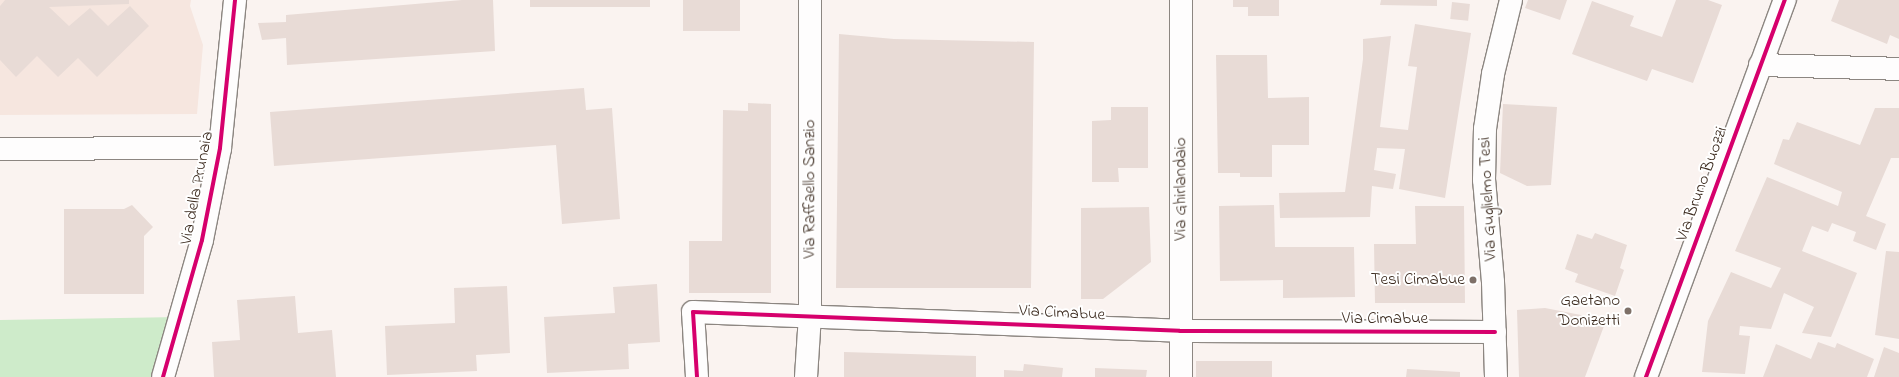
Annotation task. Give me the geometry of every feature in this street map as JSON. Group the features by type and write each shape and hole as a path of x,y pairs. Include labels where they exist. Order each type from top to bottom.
{"street":[{"name":"Via della Prunaia","path":"163,377 202,240 220,148 235,0"},
{"name":"Via Raffaello Sanzio","path":"806,377 810,315 810,0"},
{"name":"Via Ghirlandaio","path":"1181,0 1181,377"},
{"name":"Via Guglielmo Tesi","path":"1496,377 1484,180 1485,129 1493,74 1511,0"},
{"name":"Via Bruno Buozzi","path":"1646,377 1785,0"},
{"path":"1760,65 1899,68"},
{"path":"0,149 220,148"},
{"name":"Via Cimabue","path":"697,377 693,312 810,315 1180,331 1494,332"}],"shaded area":[{"path":"0,0 191,0 190,6 203,45 197,114 0,115"}],"green space":[{"path":"180,317 163,377 0,377 0,320"}],"building":[{"path":"5,0 129,0 129,4 49,7 69,26 90,8 108,26 130,6 149,26 97,77 78,58 58,77 37,56 16,77 0,60 0,6"},
{"path":"462,0 493,0 495,51 287,65 286,38 262,40 258,23 286,22 286,15"},
{"path":"530,0 650,0 650,7 530,7"},
{"path":"683,0 740,0 740,31 683,31"},
{"path":"1233,0 1279,0 1279,16 1248,16 1248,7 1233,7"},
{"path":"1381,0 1437,0 1437,6 1380,5"},
{"path":"1528,0 1567,0 1560,20 1525,8"},
{"path":"1676,0 1708,0 1722,5 1693,83 1652,69 1647,81 1572,54 1592,1 1634,16 1630,26 1662,37"},
{"path":"1839,0 1899,0 1899,39 1890,35 1887,44 1831,21"},
{"path":"1452,2 1470,4 1468,21 1450,19"},
{"path":"1415,24 1471,33 1445,198 1399,189 1405,149 1377,148 1374,170 1396,174 1393,189 1372,186 1370,217 1280,218 1279,193 1345,192 1363,59 1363,39 1391,36 1380,127 1408,130 1417,67 1408,66"},
{"path":"839,34 894,39 1034,42 1031,288 836,288"},
{"path":"1216,55 1267,55 1268,98 1309,97 1309,145 1272,145 1272,177 1240,177 1240,173 1218,173"},
{"path":"584,88 586,110 612,108 620,219 562,224 556,145 274,166 270,112"},
{"path":"748,103 771,104 771,293 689,293 689,241 722,241 723,110 748,111"},
{"path":"1503,104 1557,107 1551,185 1527,186 1500,173"},
{"path":"1111,107 1148,107 1148,168 1118,168 1119,182 1092,182 1092,121 1111,120"},
{"path":"1875,108 1899,108 1899,158 1891,158 1866,216 1886,224 1876,250 1853,241 1856,232 1832,223 1828,232 1812,226 1802,251 1857,273 1831,337 1802,333 1814,307 1784,293 1771,329 1740,326 1739,335 1750,336 1745,374 1702,372 1708,321 1731,272 1771,288 1781,268 1735,251 1767,177 1838,206 1842,192 1774,164 1783,139 1789,140 1797,122 1860,145"},
{"path":"132,205 153,227 144,236 144,294 64,294 64,209 124,209"},
{"path":"1274,205 1275,247 1354,247 1355,297 1283,298 1283,280 1220,281 1219,206"},
{"path":"1415,206 1464,206 1465,303 1375,303 1374,244 1416,244"},
{"path":"1149,207 1151,262 1103,299 1081,299 1081,208"},
{"path":"1595,233 1627,245 1620,268 1624,270 1615,296 1575,282 1578,274 1565,269 1577,234 1592,239"},
{"path":"1886,251 1899,252 1899,339 1875,335"},
{"path":"657,284 660,342 628,344 629,369 547,373 544,317 615,313 613,287"},
{"path":"507,286 510,353 476,355 477,371 387,375 385,326 455,323 454,288"},
{"path":"295,296 298,333 332,330 336,377 214,377 212,342 240,340 237,300"},
{"path":"1545,308 1581,315 1604,326 1585,377 1519,377 1517,310"},
{"path":"1818,342 1835,348 1837,343 1874,359 1867,377 1763,377 1776,344 1811,359"},
{"path":"1884,347 1899,353 1899,377 1874,377"},
{"path":"844,352 976,356 976,377 844,377"},
{"path":"1196,361 1272,361 1272,377 1196,377"},
{"path":"1024,364 1063,368 1062,377 1004,377 1004,370 1023,371"},
{"path":"1095,368 1147,370 1146,377 1095,377"},
{"path":"1407,369 1460,372 1460,377 1406,377"}],"cycle path":[{"path":"163,377 202,240 220,148 235,0"},
{"path":"1646,377 1785,0"},
{"path":"697,377 693,312 1180,331 1495,332"}],"place":[{"name":"Tesi Cimabue","path":"1473,280"},
{"name":"Gaetano Donizetti","path":"1628,311"}]}
